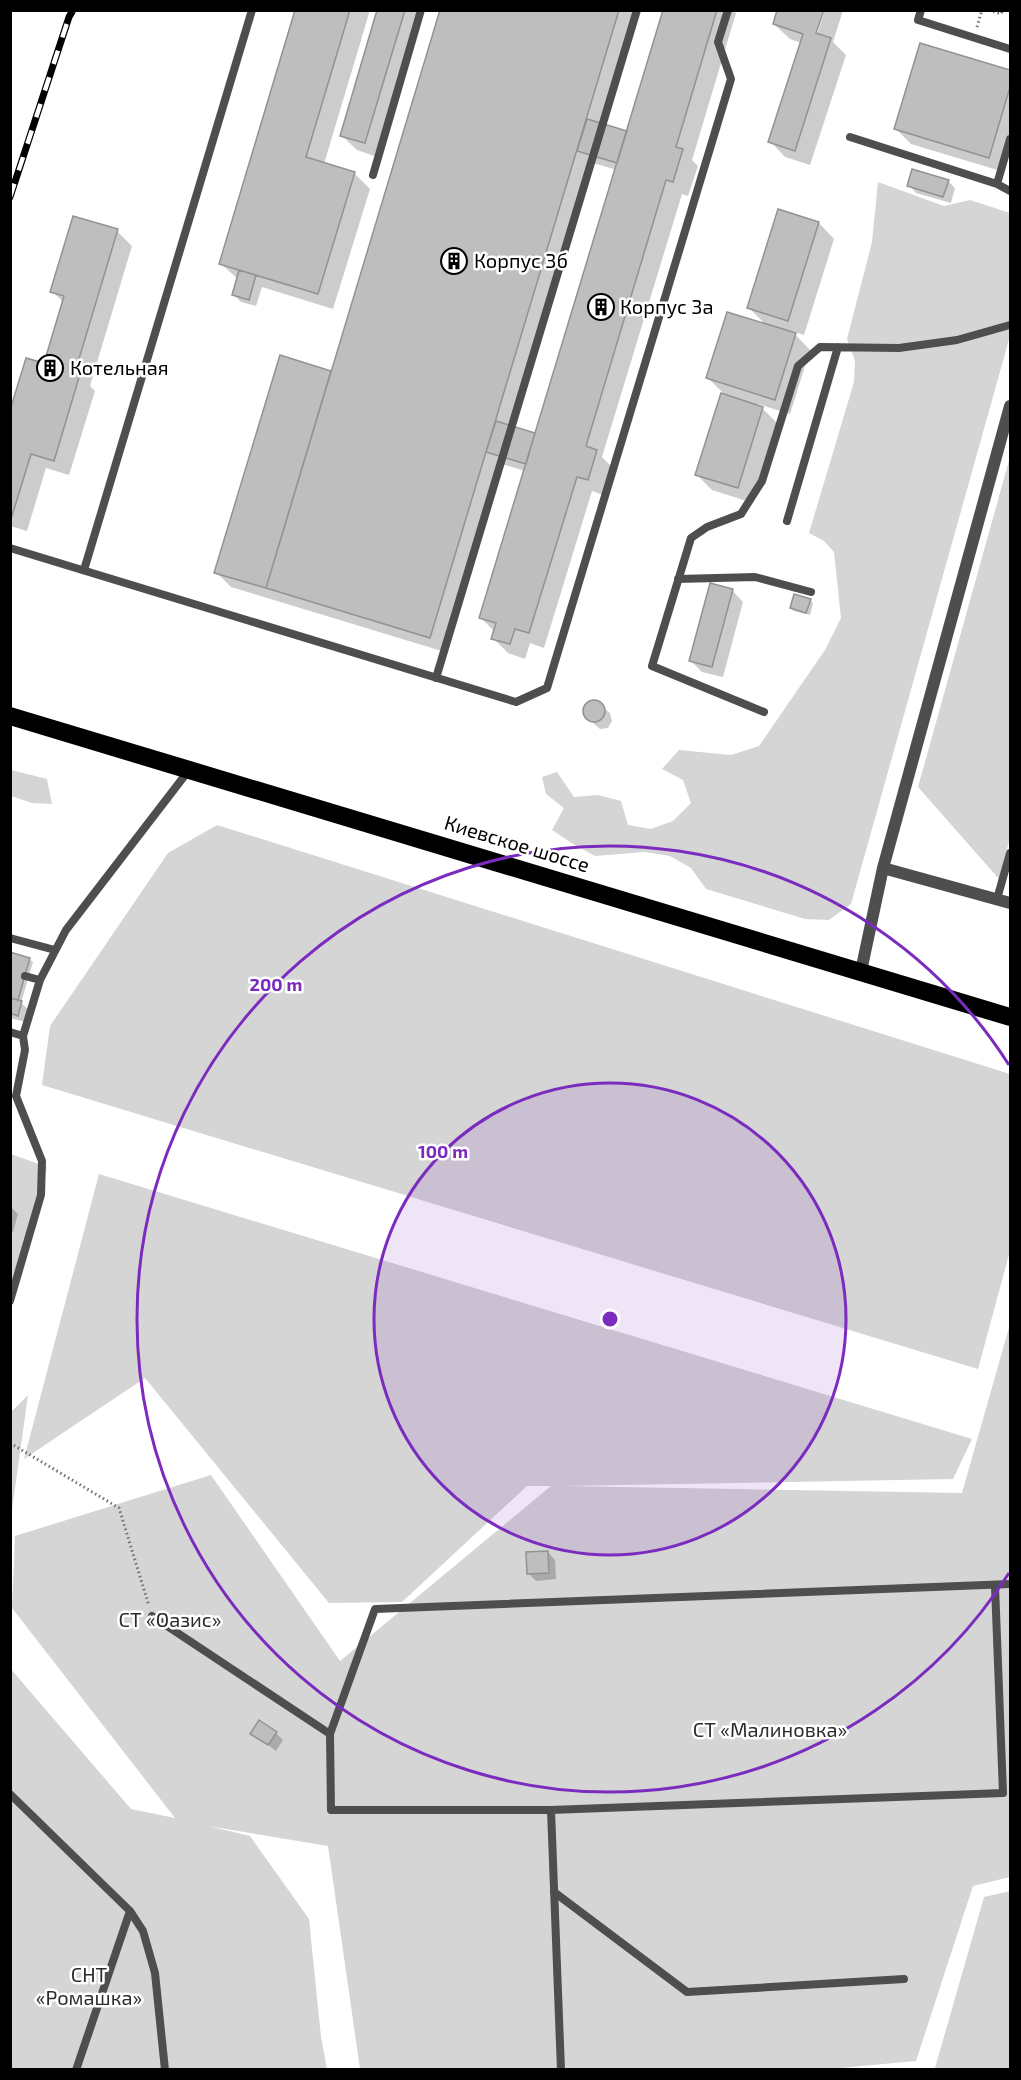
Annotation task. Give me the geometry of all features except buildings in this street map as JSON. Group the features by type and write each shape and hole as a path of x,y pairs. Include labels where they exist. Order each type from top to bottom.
{"highway":[{"name":"Киевское шоссе","path":"10,716 1011,1017"}],"street":[{"path":"861,971 883,868 1011,406"},
{"path":"883,868 1011,903"}],"lane":[{"path":"84,570 252,10"},
{"path":"373,175 420,10"},
{"path":"436,678 637,10"},
{"path":"10,548 516,702 546,688 731,80 718,42 728,10"},
{"path":"921,10 918,20 1011,49"},
{"path":"850,138 997,184 1011,191"},
{"path":"997,184 1011,139"},
{"path":"764,712 652,666 691,538 707,527 741,514 762,481 798,366 820,347 899,348 957,339 1011,325"},
{"path":"787,521 838,347"},
{"path":"678,579 754,577 811,592"},
{"path":"10,1301 41,1195 42,1161 16,1096 25,1050 23,1036 40,980 66,930 189,771"},
{"path":"997,899 1011,853"},
{"path":"10,938 55,950"},
{"path":"25,976 40,980"},
{"path":"10,1032 23,1036"},
{"path":"995,1586 1003,1793 550,1810 331,1810 330,1734 375,1609 1011,1584"},
{"path":"152,1616 330,1734"},
{"path":"10,1794 130,1911 143,1931 155,1973 165,2070"},
{"path":"550,1810 561,2070"},
{"path":"554,1892 687,1992 904,1979"},
{"path":"76,2070 130,1911"}],"path":[{"path":"974,37 982,10"},
{"path":"989,10 1001,14 1003,10"},
{"path":"10,1443 119,1508 152,1616"}],"green space":[{"path":"878,182 944,206 970,200 1010,213 1010,336 851,904 829,920 805,919 706,889 691,868 670,856 645,852 595,856 552,830 564,808 546,794 542,777 557,772 574,797 598,795 621,801 628,825 651,829 673,821 691,803 683,780 662,769 679,750 731,755 759,746 825,650 841,618 834,552 824,541 809,533 854,382 855,361 847,339 872,242"},
{"path":"1010,457 1010,838 999,879 918,787"},
{"path":"11,770 47,779 52,804 32,803 11,796"},
{"path":"217,825 1010,1074 1010,1251 978,1369 42,1085 50,1026 168,853"},
{"path":"11,1154 47,1167 11,1283"},
{"path":"99,1174 972,1439 953,1479 563,1486 962,1493 1010,1324 1010,1877 973,1886 916,2061 819,2070 360,2069 328,1846 208,1826 250,1836 309,1919 321,2037 327,2069 11,2069 10,1668 131,1809 175,1818 12,1608 15,1536 211,1475 340,1661 551,1486 527,1486 402,1602 329,1603 145,1378 24,1459"},
{"path":"28,1395 11,1517 11,1412"},
{"path":"1010,1891 1010,2069 924,2069 935,2068 984,1897"}],"railway":[{"path":"10,197 73,10"}],"place":[{"name":"Корпус 3б","path":"454,261"},
{"name":"Корпус 3a","path":"601,307"},
{"name":"Котельная","path":"50,368"}],"park label":[{"name":"СТ «Оазис»","path":"170,1620"},
{"name":"СТ «Малиновка»","path":"770,1730"},
{"name":"СНТ «Ромашка»","path":"89,1986"}]}
